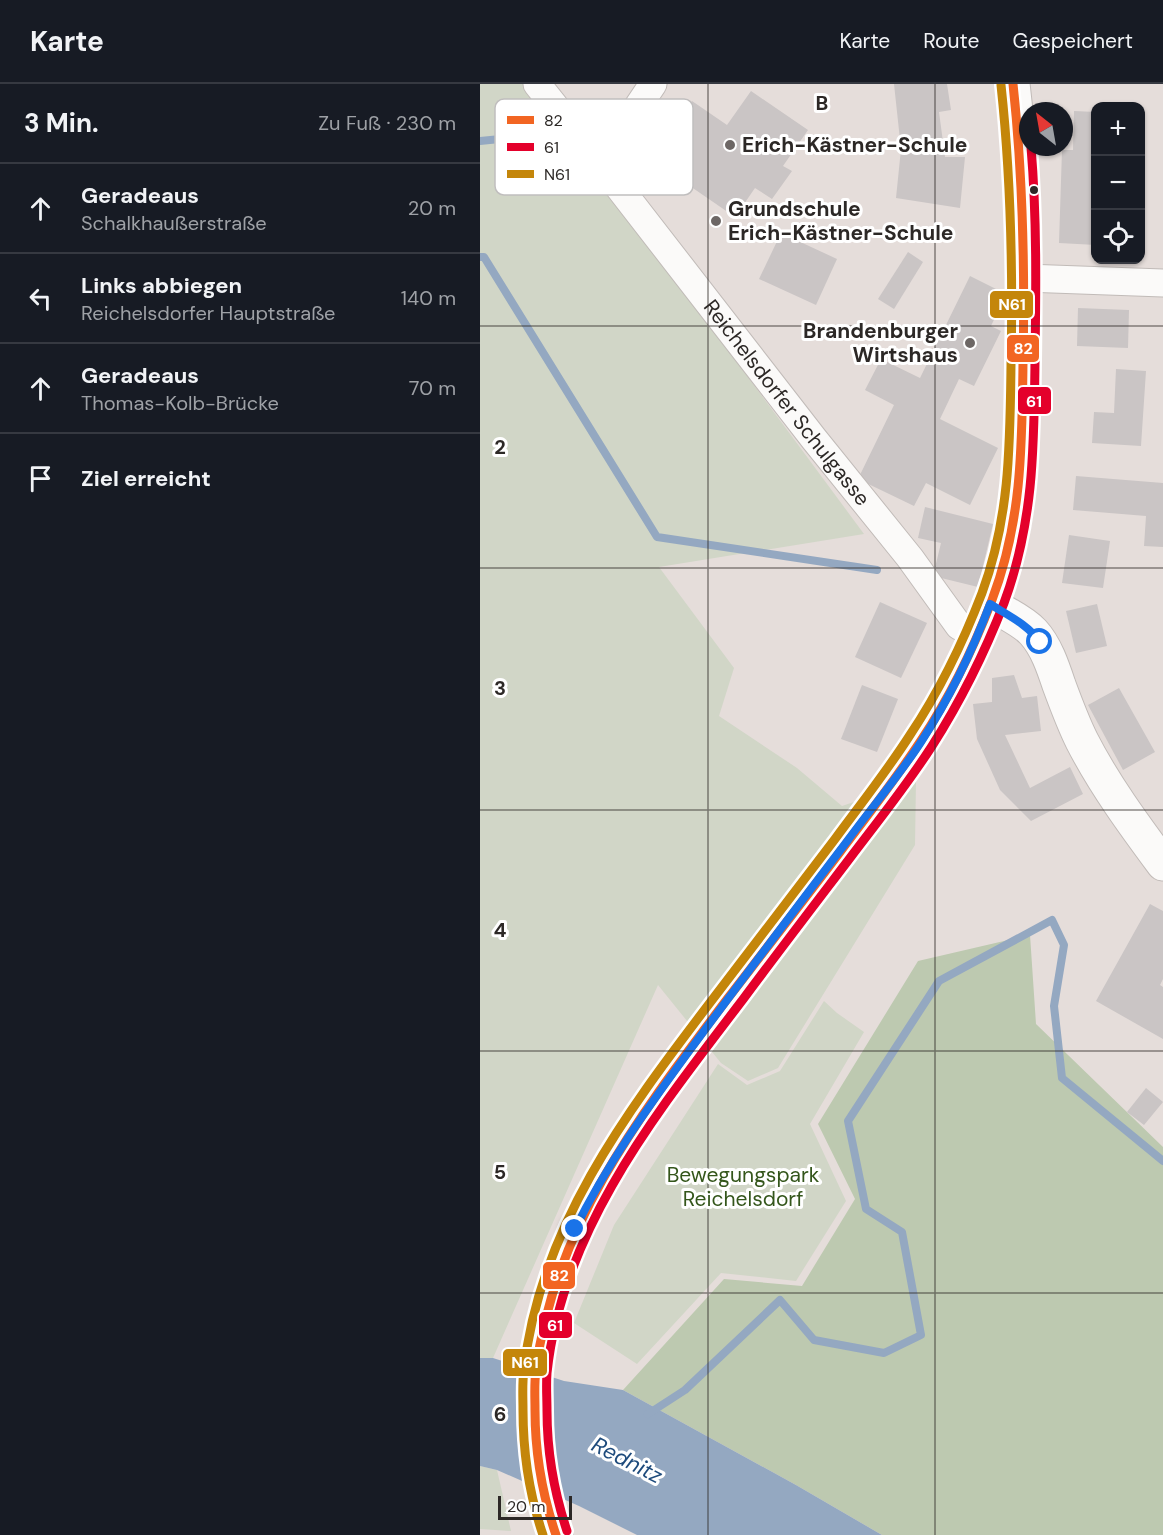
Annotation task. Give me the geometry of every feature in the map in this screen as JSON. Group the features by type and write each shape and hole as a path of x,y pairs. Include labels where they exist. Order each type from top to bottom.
{"main road":[{"path":"556,1535 541,1485 533,1423 533,1388 542,1325 550,1295 575,1229 608,1168 643,1114 921,741 950,693 978,636 1009,547 1020,480 1025,278 1021,165 1013,84"},
{"path":"990,604 1024,624 1040,642 1086,748 1163,864"}],"street":[{"name":"Reichelsdorfer Schulgasse","path":"537,84 549,99"},
{"path":"643,99 653,84"},
{"name":"Reichelsdorfer Schulgasse","path":"625,195 814,439 910,558 959,626 978,636"},
{"path":"1025,278 1163,283"}],"green space":[{"path":"480,84 540,84 550,99 495,99 495,195 617,195 683,289 864,534 659,567 734,668 719,716 797,768 842,806 916,781 915,845 778,1068 748,1081 721,1063 658,985 493,1358 480,1358"},
{"path":"1030,935 1036,1024 1163,1147 1163,1535 882,1535 623,1390 724,1279 802,1286 855,1199 818,1124 918,961"},
{"name":"Bewegungspark Reichelsdorf","path":"824,1001 864,1032 810,1124 846,1201 796,1281 721,1273 637,1364 574,1323 614,1225 718,1064 747,1085 780,1071"},
{"path":"480,1466 497,1470 511,1531 480,1529"}],"water":[{"name":"Rednitz","path":"480,1358 493,1358 564,1381 623,1390 882,1535 637,1535 579,1506 497,1470 480,1466"}],"building":[{"path":"894,84 947,84 951,110 939,112 945,157 965,157 960,208 896,198 901,149"},
{"name":"Erich-Kästner-Schule","path":"751,91 808,130 783,166 792,171 772,199 755,188 735,217 693,188 693,102 727,125"},
{"path":"1074,111 1091,112 1091,245 1059,243 1062,156 1073,156"},
{"path":"781,233 837,259 816,305 759,279"},
{"path":"908,252 923,262 894,309 878,299"},
{"path":"970,276 1006,294 991,326 1001,331 974,386 959,379 940,419 998,448 970,505 926,483 914,506 858,479 894,405 865,390 881,359 920,378"},
{"path":"1078,308 1129,310 1128,348 1077,346"},
{"path":"1116,369 1146,371 1141,446 1092,443 1094,412 1114,413"},
{"path":"1076,476 1163,483 1163,547 1144,546 1146,516 1073,510"},
{"path":"925,507 993,524 978,587 933,576 941,543 918,538"},
{"path":"1069,535 1110,541 1103,588 1062,583"},
{"path":"880,602 927,623 901,678 855,657"},
{"path":"1097,604 1107,646 1076,653 1066,611"},
{"path":"1014,675 1022,698 1037,696 1041,731 1005,735 1030,788 1070,767 1083,794 1031,821 1000,790 977,739 973,704 992,702 992,678"},
{"path":"862,685 898,699 877,752 841,739"},
{"path":"1119,688 1155,752 1123,770 1088,705"},
{"path":"1150,904 1163,911 1163,979 1160,985 1163,987 1163,1039 1096,1001"},
{"path":"1146,1088 1163,1102 1144,1125 1127,1112"}],"waterway":[{"path":"480,141 495,139"},
{"path":"480,257 484,257 657,537 877,570"},
{"path":"648,1414 685,1390 780,1300 814,1340 884,1353 921,1335 902,1232 866,1209 848,1121 939,981 1052,920 1064,945 1054,1006 1062,1078 1163,1161"}],"transit line":[{"name":"82","path":"556,1535 543,1489 538,1458 535,1426 535,1375 546,1317 562,1267 582,1218 607,1172 665,1083 871,811 920,742 941,709 969,655 1002,571 1015,512 1022,424 1024,293 1019,154 1013,84"},
{"name":"N61","path":"543,1535 534,1504 526,1458 523,1380 533,1318 548,1269 567,1221 591,1175 647,1087 864,801 910,735 931,702 959,648 991,565 1007,480 1011,394 1010,225 1001,85"},
{"name":"61","path":"567,1531 558,1502 550,1457 547,1426 547,1373 556,1320 572,1269 594,1220 619,1173 679,1083 892,803 922,760 962,694 989,640 1004,603 1014,573 1027,513 1033,454 1036,254 1032,156"}],"place":[{"name":"Erich-Kästner-Schule","path":"730,145"},
{"name":"Grundschule Erich-Kästner-Schule","path":"716,221"},
{"name":"Brandenburger Wirtshaus","path":"970,343"}],"route":[{"path":"575,1229 608,1168 643,1114 921,741 950,693 978,636 990,604 1024,624 1040,642"}]}
